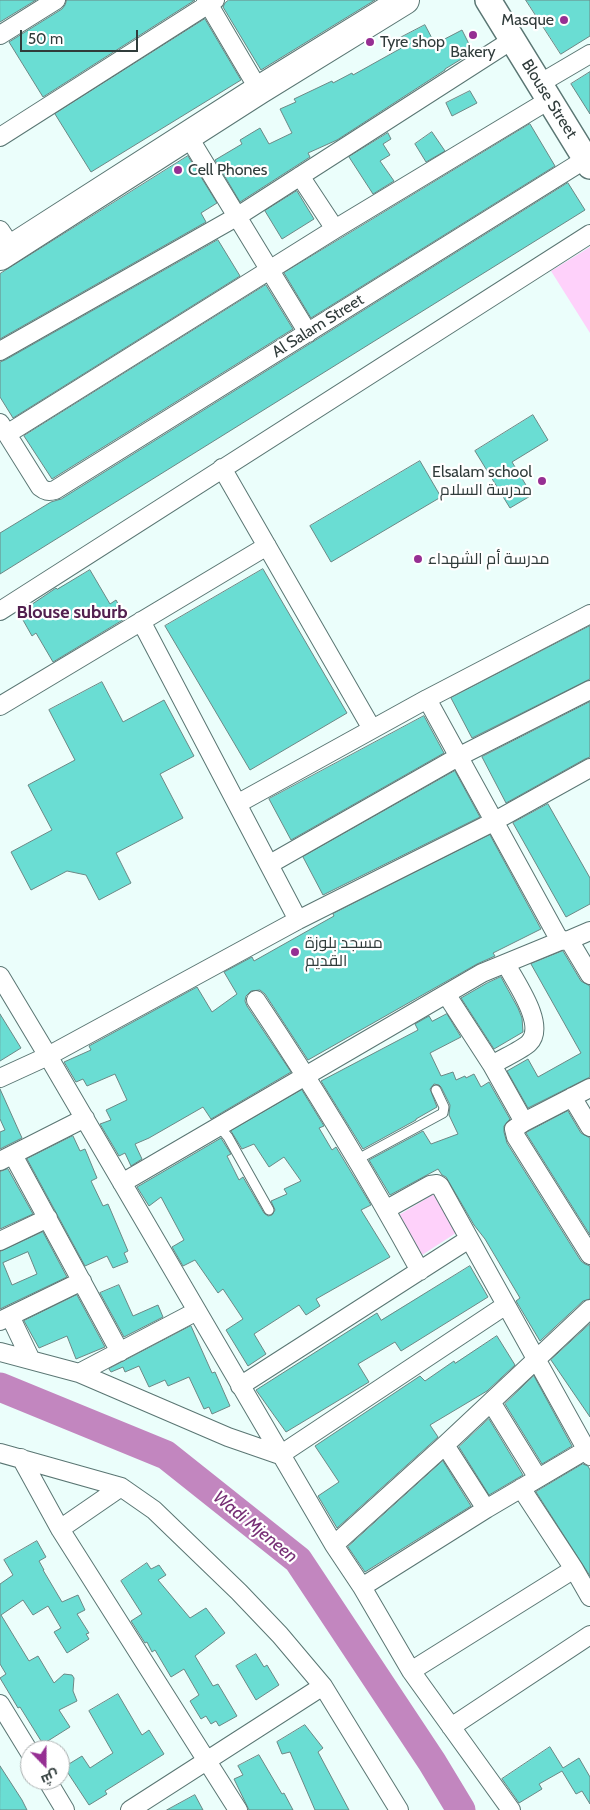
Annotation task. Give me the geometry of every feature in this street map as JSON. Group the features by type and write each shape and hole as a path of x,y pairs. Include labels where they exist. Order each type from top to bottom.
{"main road":[{"path":"4,245 188,136 405,0"}],"street":[{"path":"0,35 56,0"},
{"name":"Blouse Street","path":"488,0 588,163"},
{"path":"0,137 210,1 259,90"},
{"path":"0,351 238,216 510,36"},
{"path":"3,429 335,229 544,92 590,54"},
{"path":"188,136 308,333"},
{"name":"Al Salam Street","path":"3,429 40,486 44,490 49,491 588,163"},
{"path":"300,176 335,229"},
{"path":"0,611 590,234"},
{"path":"222,468 372,729"},
{"path":"0,706 267,546"},
{"path":"237,804 427,699 590,614"},
{"path":"142,621 298,920"},
{"path":"270,864 458,757 590,690"},
{"path":"427,699 493,822 564,941 590,975"},
{"path":"0,1078 48,1056 298,920 493,822 590,768"},
{"path":"122,1183 482,973 590,931"},
{"path":"492,1065 530,1042 536,1031 534,1016 506,964"},
{"path":"0,976 85,1118 334,1546 362,1587 411,1671 511,1810"},
{"path":"446,994 492,1065 524,1122"},
{"path":"256,1000 358,1159 420,1271"},
{"path":"590,1088 514,1129 516,1136 590,1255"},
{"path":"572,1097 590,1127"},
{"path":"85,1118 6,1158 48,1218 120,1352"},
{"path":"362,1587 521,1488 588,1453 440,1186 436,1184 430,1185 387,1210"},
{"path":"0,1242 48,1218"},
{"path":"240,1386 469,1239"},
{"path":"31,1360 5,1318 82,1282"},
{"path":"280,1455 506,1305"},
{"path":"334,1546 590,1309"},
{"path":"79,1374 197,1311"},
{"path":"0,1352 79,1374 219,1433 280,1455"},
{"path":"491,1402 538,1478"},
{"path":"445,1445 486,1509"},
{"path":"0,1453 121,1487 154,1510 239,1592 280,1635 323,1686 399,1810"},
{"path":"21,1458 60,1529 238,1810"},
{"path":"60,1529 121,1487"},
{"path":"521,1488 590,1597"},
{"path":"411,1671 574,1569"},
{"path":"451,1727 590,1635"},
{"path":"130,1810 323,1686"},
{"path":"3,1715 21,1740"},
{"path":"52,1790 65,1810"}],"lane":[{"path":"358,1159 443,1113 444,1107 436,1090"},
{"path":"216,1129 223,1131 228,1136 269,1210"}],"shaded area":[{"path":"590,247 590,333 551,271"},
{"path":"434,1194 456,1233 422,1255 399,1215"}],"building":[{"path":"0,0 36,0 0,22"},
{"path":"67,0 195,0 43,97 9,42 62,9"},
{"path":"229,0 375,0 261,70 223,7"},
{"name":"Masque","path":"526,0 590,0 590,36 561,54"},
{"path":"205,19 241,80 91,172 55,114"},
{"path":"425,25 435,44 462,30 473,52 337,140 308,153 310,157 240,202 215,160 242,144 240,140 260,128 269,144 292,133 280,109 296,102 294,99 332,81 333,83 352,73 353,75 405,46 400,38"},
{"path":"590,72 590,114 571,84"},
{"path":"470,91 477,103 452,116 446,103"},
{"path":"530,124 555,166 311,318 284,273"},
{"path":"432,132 445,151 426,162 415,144"},
{"path":"388,133 391,139 383,144 390,155 380,161 394,181 373,194 349,157"},
{"path":"188,156 217,203 201,213 206,222 0,339 0,274"},
{"path":"568,183 585,210 0,574 0,533 51,502 61,499"},
{"path":"297,191 314,219 282,239 265,211"},
{"path":"218,240 240,276 13,418 0,397 0,362"},
{"path":"266,285 293,329 52,479 24,436"},
{"path":"533,415 548,440 512,462 532,495 510,508 475,451"},
{"path":"420,461 441,497 331,562 310,526"},
{"path":"263,569 347,713 250,770 165,626"},
{"path":"90,570 110,604 116,600 126,618 53,662 36,633 32,636 19,613 56,588"},
{"path":"590,626 590,679 472,738 451,698"},
{"path":"102,682 123,722 164,700 194,756 160,774 183,818 116,853 131,883 99,900 86,875 67,871 31,890 11,852 52,830 28,785 75,760 49,710"},
{"path":"590,702 590,757 506,803 482,757"},
{"path":"424,716 444,753 291,840 269,799"},
{"path":"455,771 480,817 323,895 303,857"},
{"path":"548,804 590,878 590,904 566,917 513,823"},
{"path":"490,835 541,929 493,953 495,956 477,964 308,1060 265,994 260,990 251,991 246,996 247,1006 291,1072 211,1119 203,1107 135,1144 142,1159 131,1166 125,1153 119,1156 100,1124 111,1120 106,1110 127,1100 115,1074 87,1086 83,1079 76,1082 64,1062 91,1050 89,1046 197,987 212,1012 237,994 224,972 252,957 254,961 334,916 333,914"},
{"path":"563,951 581,981 590,986 590,1077 528,1108 507,1071 528,1059 538,1077 581,1053 531,964"},
{"path":"501,977 522,1018 523,1032 494,1049 461,998"},
{"path":"0,1014 21,1048 0,1061"},
{"path":"447,1014 461,1037 430,1053 441,1076 453,1072 456,1080 474,1074 481,1087 489,1082 510,1119 504,1126 507,1143 581,1261 590,1266 590,1299 583,1301 540,1341 516,1301 520,1298 446,1177 438,1169 390,1195 369,1160 423,1131 431,1144 458,1134 449,1115 450,1105 441,1087 434,1084 430,1089 437,1107 363,1149 321,1081 418,1030 415,1024 429,1016 432,1021"},
{"path":"0,1089 22,1138 0,1149 0,1132 5,1130 0,1119"},
{"path":"302,1090 324,1126 319,1128 332,1150 336,1147 371,1205 361,1210 390,1257 316,1299 320,1306 306,1315 299,1305 254,1334 266,1354 248,1366 226,1330 243,1319 223,1289 218,1293 195,1260 183,1266 172,1247 184,1240 161,1197 149,1206 137,1187 221,1138 231,1154 227,1156 239,1180 243,1177 264,1213 268,1216 272,1215 275,1210 271,1201 287,1194 284,1189 301,1181 284,1157 269,1167 254,1144 242,1149 231,1131"},
{"path":"568,1111 581,1133 590,1138 590,1235 526,1133"},
{"path":"73,1136 80,1151 85,1149 97,1178 91,1181 103,1206 108,1204 128,1251 124,1253 128,1262 113,1268 107,1256 85,1266 27,1159"},
{"path":"8,1169 33,1214 0,1229 0,1172"},
{"path":"43,1232 67,1277 0,1309 0,1252","holes":["28,1252 37,1274 12,1285 3,1263"]},
{"path":"470,1266 488,1297 401,1351 395,1342 358,1364 369,1382 286,1432 256,1390 377,1313 381,1320"},
{"path":"119,1285 133,1316 158,1305 163,1317 124,1337 100,1293"},
{"path":"77,1295 105,1347 76,1359 67,1336 39,1348 24,1321"},
{"path":"590,1324 590,1417 551,1360"},
{"path":"191,1326 212,1373 215,1372 230,1406 212,1414 209,1407 204,1409 189,1377 168,1386 165,1380 149,1387 139,1366 125,1372 123,1367 111,1372 109,1369"},
{"path":"497,1336 515,1365 487,1391 430,1425 438,1437 337,1528 318,1496 339,1482 315,1446 420,1376 425,1381 454,1361 455,1363"},
{"path":"534,1376 572,1446 542,1464 505,1404"},
{"path":"489,1419 523,1475 489,1495 459,1447"},
{"path":"443,1461 471,1506 365,1572 348,1547"},
{"path":"583,1464 588,1466 590,1470 590,1576 536,1492"},
{"path":"37,1541 46,1557 39,1561 62,1602 78,1595 85,1610 77,1614 89,1633 86,1634 89,1639 67,1653 54,1632 61,1628 48,1606 33,1615 23,1600 1,1615 29,1661 38,1656 54,1683 64,1674 72,1675 74,1678 73,1691 77,1701 59,1710 70,1727 49,1740 41,1740 0,1678 6,1674 0,1664 0,1584 13,1575 4,1560"},
{"path":"147,1563 151,1569 159,1565 166,1575 158,1580 190,1618 206,1608 225,1633 195,1656 213,1686 218,1684 237,1716 219,1726 216,1721 211,1724 206,1716 201,1719 190,1701 199,1695 184,1669 171,1677 155,1650 152,1652 131,1621 142,1614 121,1581"},
{"path":"256,1654 264,1667 267,1665 279,1685 256,1700 236,1666"},
{"path":"118,1694 142,1735 149,1730 164,1754 105,1791 107,1794 89,1805 70,1776 70,1763 82,1756 90,1768 113,1753 89,1711"},
{"path":"305,1725 323,1748 318,1752 349,1810 315,1810 290,1752 282,1754 277,1742"},
{"path":"550,1747 563,1768 579,1758 590,1777 590,1804 582,1791 576,1794 562,1771 539,1784 542,1789 519,1803 502,1779"},
{"path":"259,1755 293,1810 249,1810 234,1779 243,1775 238,1766"},
{"path":"0,1766 22,1800 27,1810 0,1810"},
{"path":"195,1795 203,1810 167,1810"}],"waterway":[{"name":"Wadi Mjeneen","path":"0,1387 166,1455 298,1560 432,1762 461,1810"}],"place":[{"name":"Masque","path":"564,20"},
{"name":"Bakery","path":"473,35"},
{"name":"Tyre shop","path":"370,42"},
{"name":"Cell Phones","path":"178,170"},
{"name":"Elsalam school مدرسة السلام","path":"542,481"},
{"name":"مدرسة أم الشهداء","path":"418,559"},
{"name":"مسجد بلوزة القديم","path":"295,952"}],"district":[{"name":"Blouse suburb","path":"72,613"}]}
